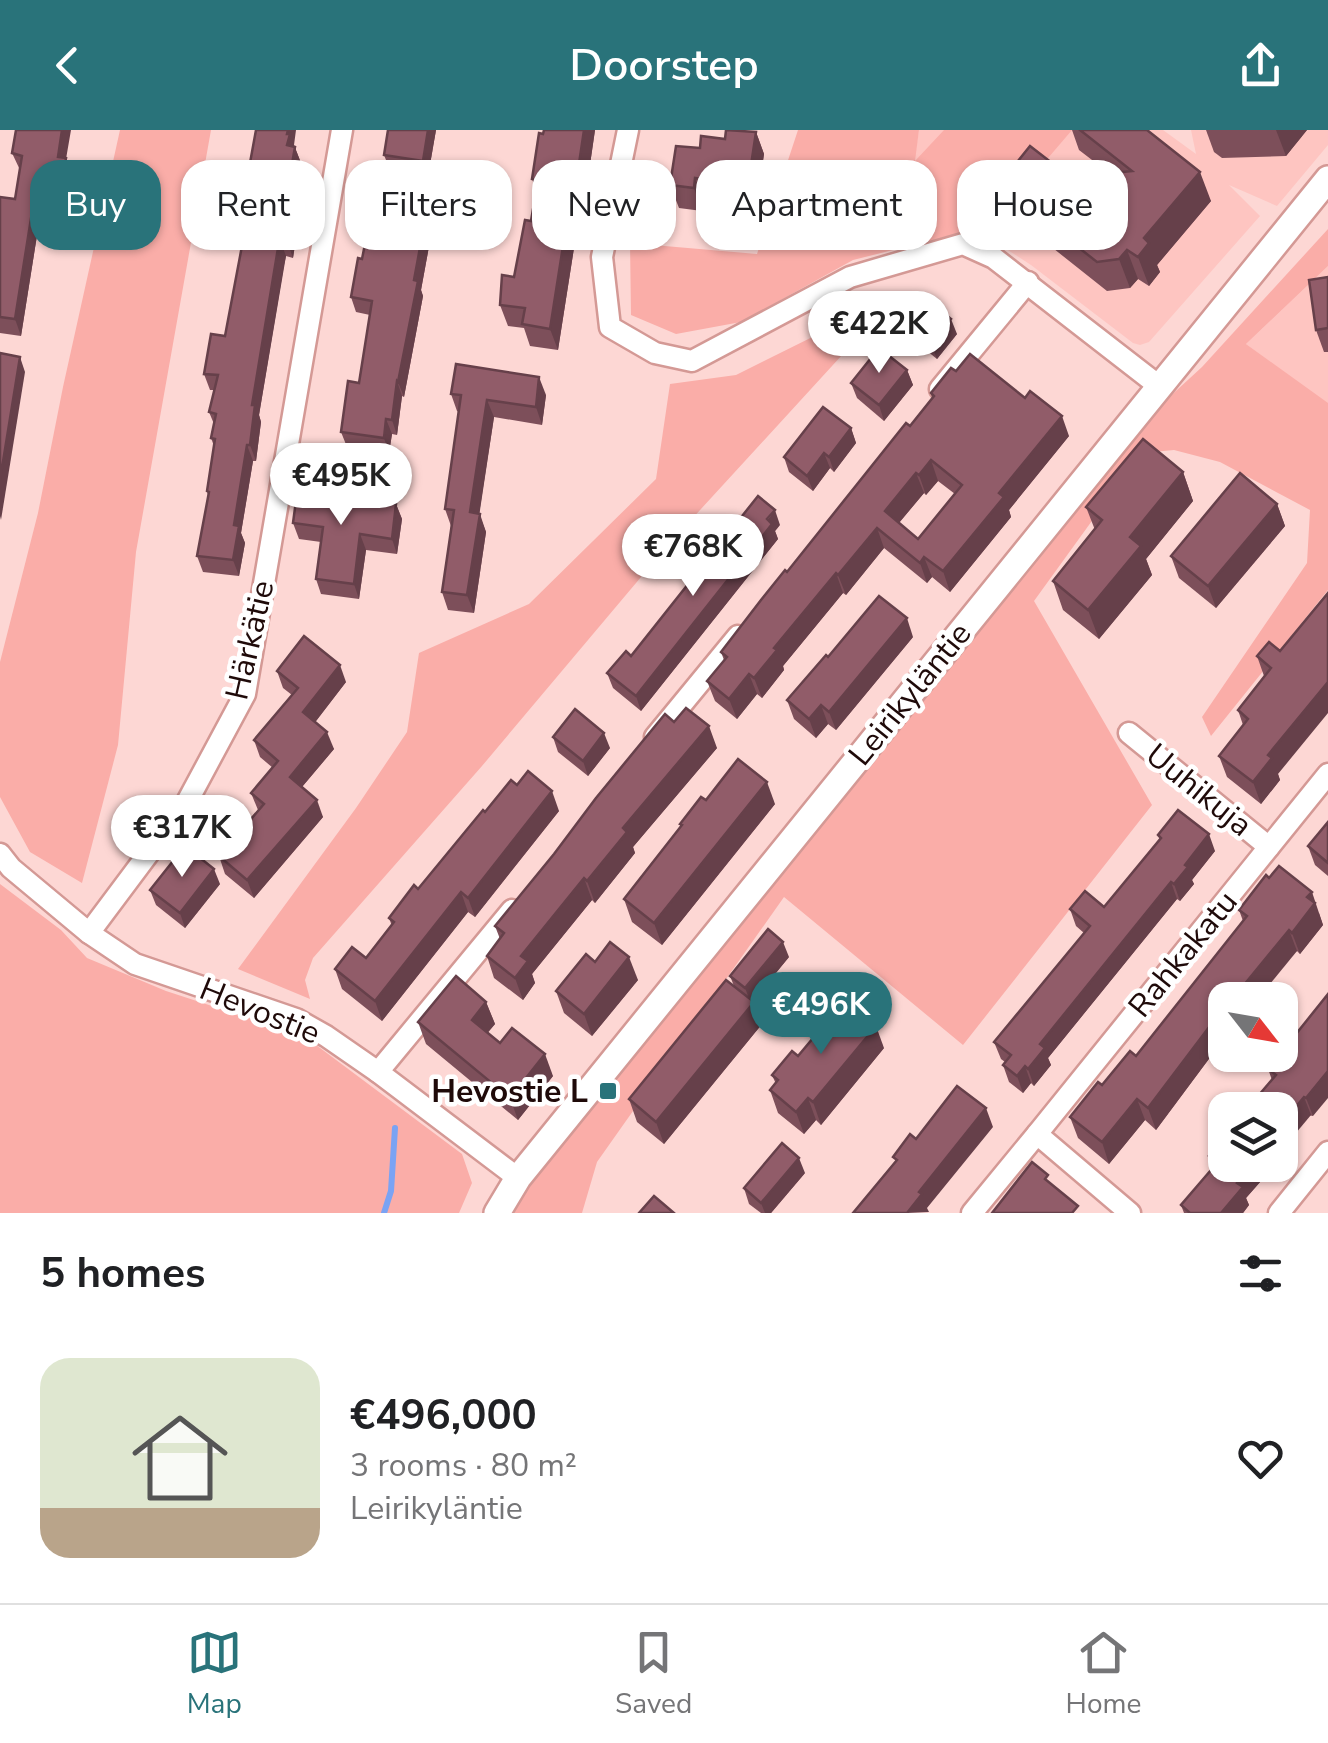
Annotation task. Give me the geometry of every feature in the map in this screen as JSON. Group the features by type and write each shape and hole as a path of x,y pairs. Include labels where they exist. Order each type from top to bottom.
{"street":[{"name":"Härkätie","path":"89,933 187,802 245,694 342,130"},
{"path":"628,130 602,257 610,326 655,354 692,361 850,277 963,244 994,258 1028,282 1159,386"},
{"name":"Leirikyläntie","path":"496,1213 518,1178 1328,179"},
{"path":"932,399 1028,282"},
{"path":"637,758 746,626"},
{"name":"Uuhikuja","path":"1129,734 1269,847"},
{"name":"Rahkakatu","path":"972,1213 1328,774"},
{"name":"Hevostie","path":"0,854 89,933 135,964 296,1019 378,1072 518,1178"},
{"path":"378,1072 527,892"},
{"path":"1038,1134 1130,1213"},
{"path":"1279,1213 1328,1152"}],"shaded area":[{"path":"120,130 211,130 206,160 181,160 181,250 190,250 136,552 118,745 82,883 30,852 0,797 0,662 38,513 93,250 161,250 161,160 113,160"},
{"path":"798,130 919,130 915,160 788,160"},
{"path":"919,130 1163,130 1196,154 1191,130 1328,130 1328,145 1277,206 1229,185 1260,216 1149,342 1140,345 1008,250 1128,250 1128,160 957,160 957,207 937,186 937,160 914,160"},
{"path":"944,130 1072,130 1046,160 957,160 957,238 937,242 937,160 916,160"},
{"path":"1328,229 1328,266 1246,344 1328,403 1328,590 1211,736 1202,717 1307,563 1310,510 1220,462 1174,450 1141,453 1034,601 1152,805 963,1045 784,897 597,1162 582,1213 507,1213 522,1183 1083,496 1165,401 1202,367"},
{"path":"676,247 757,254 758,250 893,250 853,260 741,322 676,334 631,315 630,250 676,250"},
{"path":"1328,266 1328,403 1326,403 1246,344"},
{"path":"897,295 668,545 482,766 313,958 305,980 310,999 238,969 407,732 419,653 529,604 656,479 670,384 736,375"},
{"path":"0,884 61,930 87,958 166,991 304,1036 462,1154 472,1183 459,1213 0,1213"}],"building":[{"path":"16,130 62,130 58,157 66,160 30,160 30,225 15,319 0,317 0,197 15,199 22,156 12,153"},
{"path":"256,130 288,130 287,145 295,147 293,160 251,160"},
{"path":"388,130 428,130 423,160 384,155"},
{"path":"544,130 584,130 580,160 535,160 539,133"},
{"path":"726,130 756,132 752,160 696,160 694,188 676,186 676,146 700,148 701,136 725,139"},
{"path":"1080,130 1147,130 1200,172 1144,238 1149,243 1138,257 1127,250 1128,171 1132,171 1128,160 1118,160"},
{"path":"1030,146 1048,160 1019,160"},
{"path":"532,215 532,250 562,250 550,329 522,324 525,308 500,305 502,275 514,277 525,220 531,221"},
{"path":"241,250 278,250 252,405 250,445 234,525 239,526 233,560 197,556 215,439 211,438 216,414 209,412 218,375 204,374 211,334 225,336"},
{"path":"364,250 420,250 414,280 418,281 392,420 386,419 384,438 341,432 348,381 359,383 372,301 351,297 358,258 362,259"},
{"path":"1082,250 1127,250 1119,259 1097,262"},
{"path":"1328,277 1328,328 1316,330 1309,280"},
{"path":"921,295 951,319 931,344 901,319"},
{"path":"879,348 907,370 879,405 851,383"},
{"path":"0,353 20,357 0,480"},
{"path":"970,354 1025,398 1030,391 1062,416 999,493 1004,497 943,571 924,557 920,563 877,528 774,648 777,650 754,678 749,674 729,699 707,681 727,657 721,652 906,423 910,426 951,368 956,371","holes":["931,460 962,485 918,539 885,511"]},
{"path":"456,364 539,377 536,407 487,400 470,512 480,514 467,595 442,592 454,510 445,509 461,395 451,394"},
{"path":"823,407 851,428 829,457 824,453 807,476 784,457"},
{"path":"1143,439 1183,472 1130,537 1141,546 1088,610 1053,581 1102,520 1086,507"},
{"path":"1240,473 1277,504 1208,586 1171,556"},
{"path":"299,478 320,481 318,494 396,504 392,539 360,534 354,584 316,579 323,527 293,523"},
{"path":"758,496 775,510 767,519 772,524 636,696 607,673 626,651 631,656"},
{"path":"1328,593 1328,682 1268,755 1272,758 1253,782 1219,756 1248,719 1238,710 1271,668 1257,656 1269,642 1280,651"},
{"path":"879,596 907,618 829,712 821,705 809,719 787,700"},
{"path":"304,636 340,665 303,712 327,732 290,777 317,800 247,880 219,856 264,804 251,793 278,761 254,740 298,688 277,671"},
{"path":"686,708 709,726 623,828 627,832 587,881 584,878 521,956 528,961 515,978 487,956 504,933 495,926 665,714 674,722"},
{"path":"575,709 604,733 583,761 553,737"},
{"path":"738,759 767,782 654,923 624,899 701,797 706,800"},
{"path":"528,771 552,791 468,898 461,892 375,1001 335,969 352,947 366,958 394,922 389,918 414,885 418,889 483,810 511,780 517,785"},
{"path":"1178,810 1209,834 1185,865 1188,867 1174,884 1171,882 1040,1044 1045,1048 1017,1076 1003,1065 1011,1055 994,1042 1090,926 1070,909 1085,891 1104,907 1161,838 1158,835"},
{"path":"1328,822 1328,863 1308,846"},
{"path":"185,846 214,869 180,913 150,890"},
{"path":"1279,866 1312,892 1307,897 1315,903 1246,982 1208,982 1208,1029 1148,1108 1137,1099 1102,1142 1070,1117 1130,1051 1136,1056 1247,916 1239,910 1266,875 1269,878"},
{"path":"768,929 783,942 745,988 730,976"},
{"path":"610,942 629,957 584,1014 556,991 586,954 595,962"},
{"path":"456,976 486,1002 472,1020 500,1043 512,1028 545,1054 510,1098 418,1022"},
{"path":"726,980 754,1002 656,1122 629,1099"},
{"path":"1328,994 1328,1071 1298,1104 1298,1092 1262,1092 1276,1075 1272,1072 1298,1072 1298,1032"},
{"path":"845,1000 876,1026 813,1102 808,1098 796,1112 770,1090 778,1080 772,1075 792,1051 798,1056"},
{"path":"957,1086 986,1108 919,1192 922,1194 907,1213 853,1213 897,1160 893,1157 910,1134 916,1139"},
{"path":"782,1143 799,1158 761,1203 744,1188"},
{"path":"1032,1162 1048,1175 1045,1179 1078,1206 1072,1213 992,1213"},
{"path":"1208,1174 1208,1182 1238,1182 1243,1187 1221,1213 1190,1213 1181,1205"},
{"path":"654,1196 674,1213 639,1213"}],"waterway":[{"path":"384,1213 391,1191 395,1128"}],"place":[{"name":"Hevostie L","path":"608,1091"}]}
